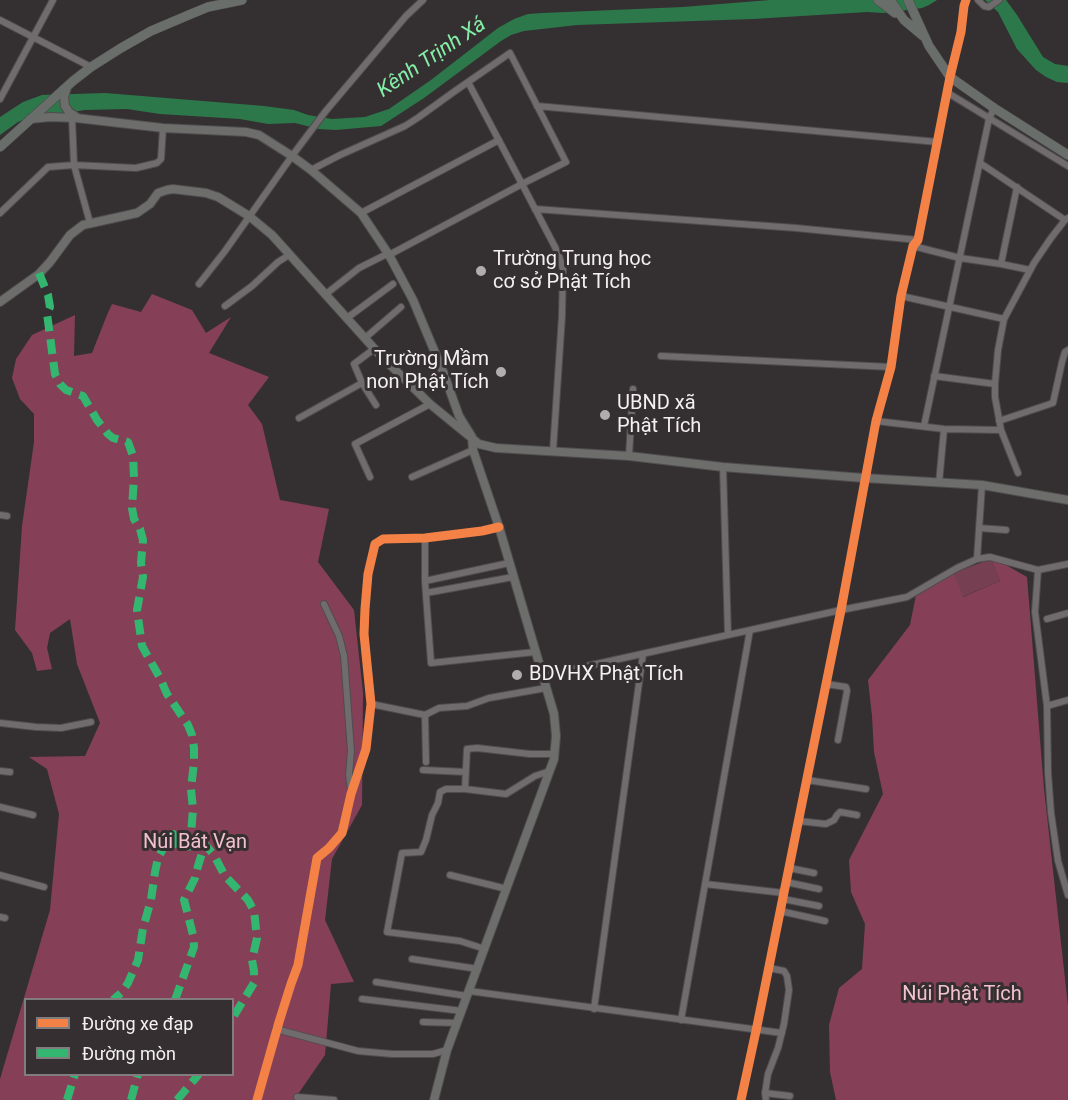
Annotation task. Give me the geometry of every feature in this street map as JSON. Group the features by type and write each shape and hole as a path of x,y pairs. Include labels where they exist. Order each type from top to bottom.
{"main road":[{"path":"0,147 67,86 121,48 167,24 208,7 242,0"},
{"path":"878,0 925,37"},
{"path":"890,0 904,20"},
{"path":"908,0 925,37 950,78 1068,155"},
{"path":"67,86 64,97 65,106 75,118"},
{"path":"30,119 75,118 163,128 252,133 265,138 291,156 361,213 388,255 413,300 459,416 473,440 473,450 499,527 554,714 555,754 447,1050 434,1100"},
{"path":"0,302 39,273 70,235 84,225 137,213 150,204 158,193 173,189 206,193 218,197 249,216 272,236 374,349 430,404 479,444 496,448 629,456 723,467 982,485 1068,500"}],"street":[{"path":"0,99 52,0"},
{"path":"199,284 325,112 406,16 423,0"},
{"path":"741,1100 841,610 864,478 876,421 891,367 901,296 913,246 918,240 966,0"},
{"path":"978,0 984,6 990,6 999,0"},
{"path":"0,20 91,67"},
{"path":"311,171 340,155 405,126 510,54 566,162 359,268 326,294"},
{"path":"468,82 559,256 563,278 553,451"},
{"path":"948,93 1068,166"},
{"path":"537,106 938,142"},
{"path":"924,426 989,119 994,108"},
{"path":"75,118 74,165 90,223"},
{"path":"0,213 48,167 74,165 136,168 157,164 161,159 163,128"},
{"path":"361,213 499,140"},
{"path":"980,163 1066,219 1030,270 1004,320 998,350 995,384 999,421 1018,473"},
{"path":"1001,264 1017,187"},
{"path":"535,209 796,228 918,240"},
{"path":"913,246 960,258 1030,270"},
{"path":"225,306 289,255"},
{"path":"347,318 393,284"},
{"path":"901,296 1004,320"},
{"path":"365,338 401,307"},
{"path":"374,349 354,364 376,405"},
{"path":"999,421 1053,403 1062,362 1068,350"},
{"path":"661,356 891,367"},
{"path":"934,376 995,384"},
{"path":"299,418 362,382"},
{"path":"629,456 633,389"},
{"path":"370,477 355,444 430,404"},
{"path":"876,421 944,429 1001,430"},
{"path":"939,483 944,429"},
{"path":"412,477 473,450"},
{"path":"723,467 728,635"},
{"path":"977,559 982,485"},
{"path":"257,1100 276,1029 298,966 317,858 329,849 342,832 351,794 366,749 371,704 364,634 365,609 368,574 375,544 383,539 425,538 499,527"},
{"path":"979,528 1006,530"},
{"path":"425,538 425,580 431,663 536,652"},
{"path":"542,676 907,597 977,559 990,557 1038,570 1068,564"},
{"path":"425,580 509,563"},
{"path":"1038,570 1035,612 1047,706 1051,813 1058,861 1068,896"},
{"path":"426,593 513,577"},
{"path":"324,604 339,636 344,656 351,751 349,775 351,794"},
{"path":"1047,620 1068,613"},
{"path":"681,1020 750,630"},
{"path":"594,1008 643,654"},
{"path":"826,684 846,687 847,691 838,740"},
{"path":"371,704 425,715 439,708 467,706 489,698 546,688"},
{"path":"1047,706 1068,700"},
{"path":"425,715 426,762"},
{"path":"0,723 61,728 91,722"},
{"path":"465,789 467,749 555,754"},
{"path":"423,770 466,772"},
{"path":"0,771 10,772"},
{"path":"485,949 460,941 387,932 402,853 421,852 440,792 446,789 465,789 506,794 535,776 550,771"},
{"path":"807,780 866,789"},
{"path":"0,807 33,815"},
{"path":"798,821 826,824 834,820 840,812 856,815"},
{"path":"789,868 814,873"},
{"path":"450,875 507,889"},
{"path":"0,876 44,887"},
{"path":"786,882 819,889"},
{"path":"705,884 783,896 819,906"},
{"path":"780,911 825,921"},
{"path":"412,959 477,969"},
{"path":"769,968 784,971 788,976 789,990 782,1034 768,1074 765,1096 790,1096"},
{"path":"376,982 594,1008 782,1034"},
{"path":"362,999 462,1011"},
{"path":"423,1022 457,1023"},
{"path":"276,1029 358,1051 433,1054 447,1050"},
{"path":"297,1097 334,1100"}],"shaded area":[{"name":"Kênh Trịnh Xá","path":"770,0 937,0 922,8 884,13 577,25 524,31 501,41 424,98 381,126 336,130 319,129 295,123 268,124 240,119 160,114 127,109 85,110 23,120 0,135 0,117 23,102 42,95 105,93 264,106 332,119 365,117 389,109 498,28 528,14 683,7"},
{"path":"985,0 1006,0 1043,57 1055,64 1068,66 1068,83 1057,82 1036,70 1017,49 998,12"},
{"path":"991,559 1000,581 962,597 953,573"}],"green space":[{"name":"Núi Bát Vạn","path":"152,294 192,310 206,333 231,317 209,353 269,377 248,405 262,424 280,500 329,509 318,562 354,610 363,693 362,805 332,859 325,920 354,982 331,984 325,1055 294,1100 0,1100 0,1079 50,910 59,814 47,769 29,757 85,756 100,723 77,664 70,619 50,633 47,648 52,669 37,671 32,653 15,630 22,526 34,442 34,414 20,399 12,378 16,359 32,335 75,315 74,356 92,353 112,304 141,312"},
{"name":"Núi Phật Tích","path":"991,559 1027,577 1044,789 1068,1006 1068,1100 836,1100 830,1072 829,1025 839,988 862,969 865,924 851,892 849,860 883,794 874,752 868,680 910,625 916,595 953,572 963,597 1000,581"}],"marked path":[{"path":"39,273 48,295 50,307 47,314 55,374 60,384 66,390 83,396 108,434 113,438 128,442 133,456 132,508 143,540 141,563 143,577 137,610 142,646 167,694 188,725 194,748 190,846 182,848 175,843 173,834 167,840 158,858 138,960 128,983 115,998"},
{"path":"176,998 194,947 184,900 195,878 202,853 202,840"},
{"path":"202,841 214,855 225,876 248,900 254,911 257,938 252,960 254,983 234,1016"},
{"path":"67,1100 74,1076"},
{"path":"131,1100 137,1076"},
{"path":"177,1100 197,1076"}],"cycle path":[{"path":"741,1100 841,610 876,421 891,367 901,296 913,246 918,240 966,0"},
{"path":"257,1100 298,965 317,858 342,833 351,794 366,749 371,704 364,634 365,609 368,574 375,544 383,539 425,538 499,527"}],"place":[{"name":"Trường Trung học cơ sở Phật Tích","path":"481,271"},
{"name":"Trường Mầm non Phật Tích","path":"501,372"},
{"name":"UBND xã Phật Tích","path":"605,415"},
{"name":"BDVHX Phật Tích","path":"517,675"}]}
